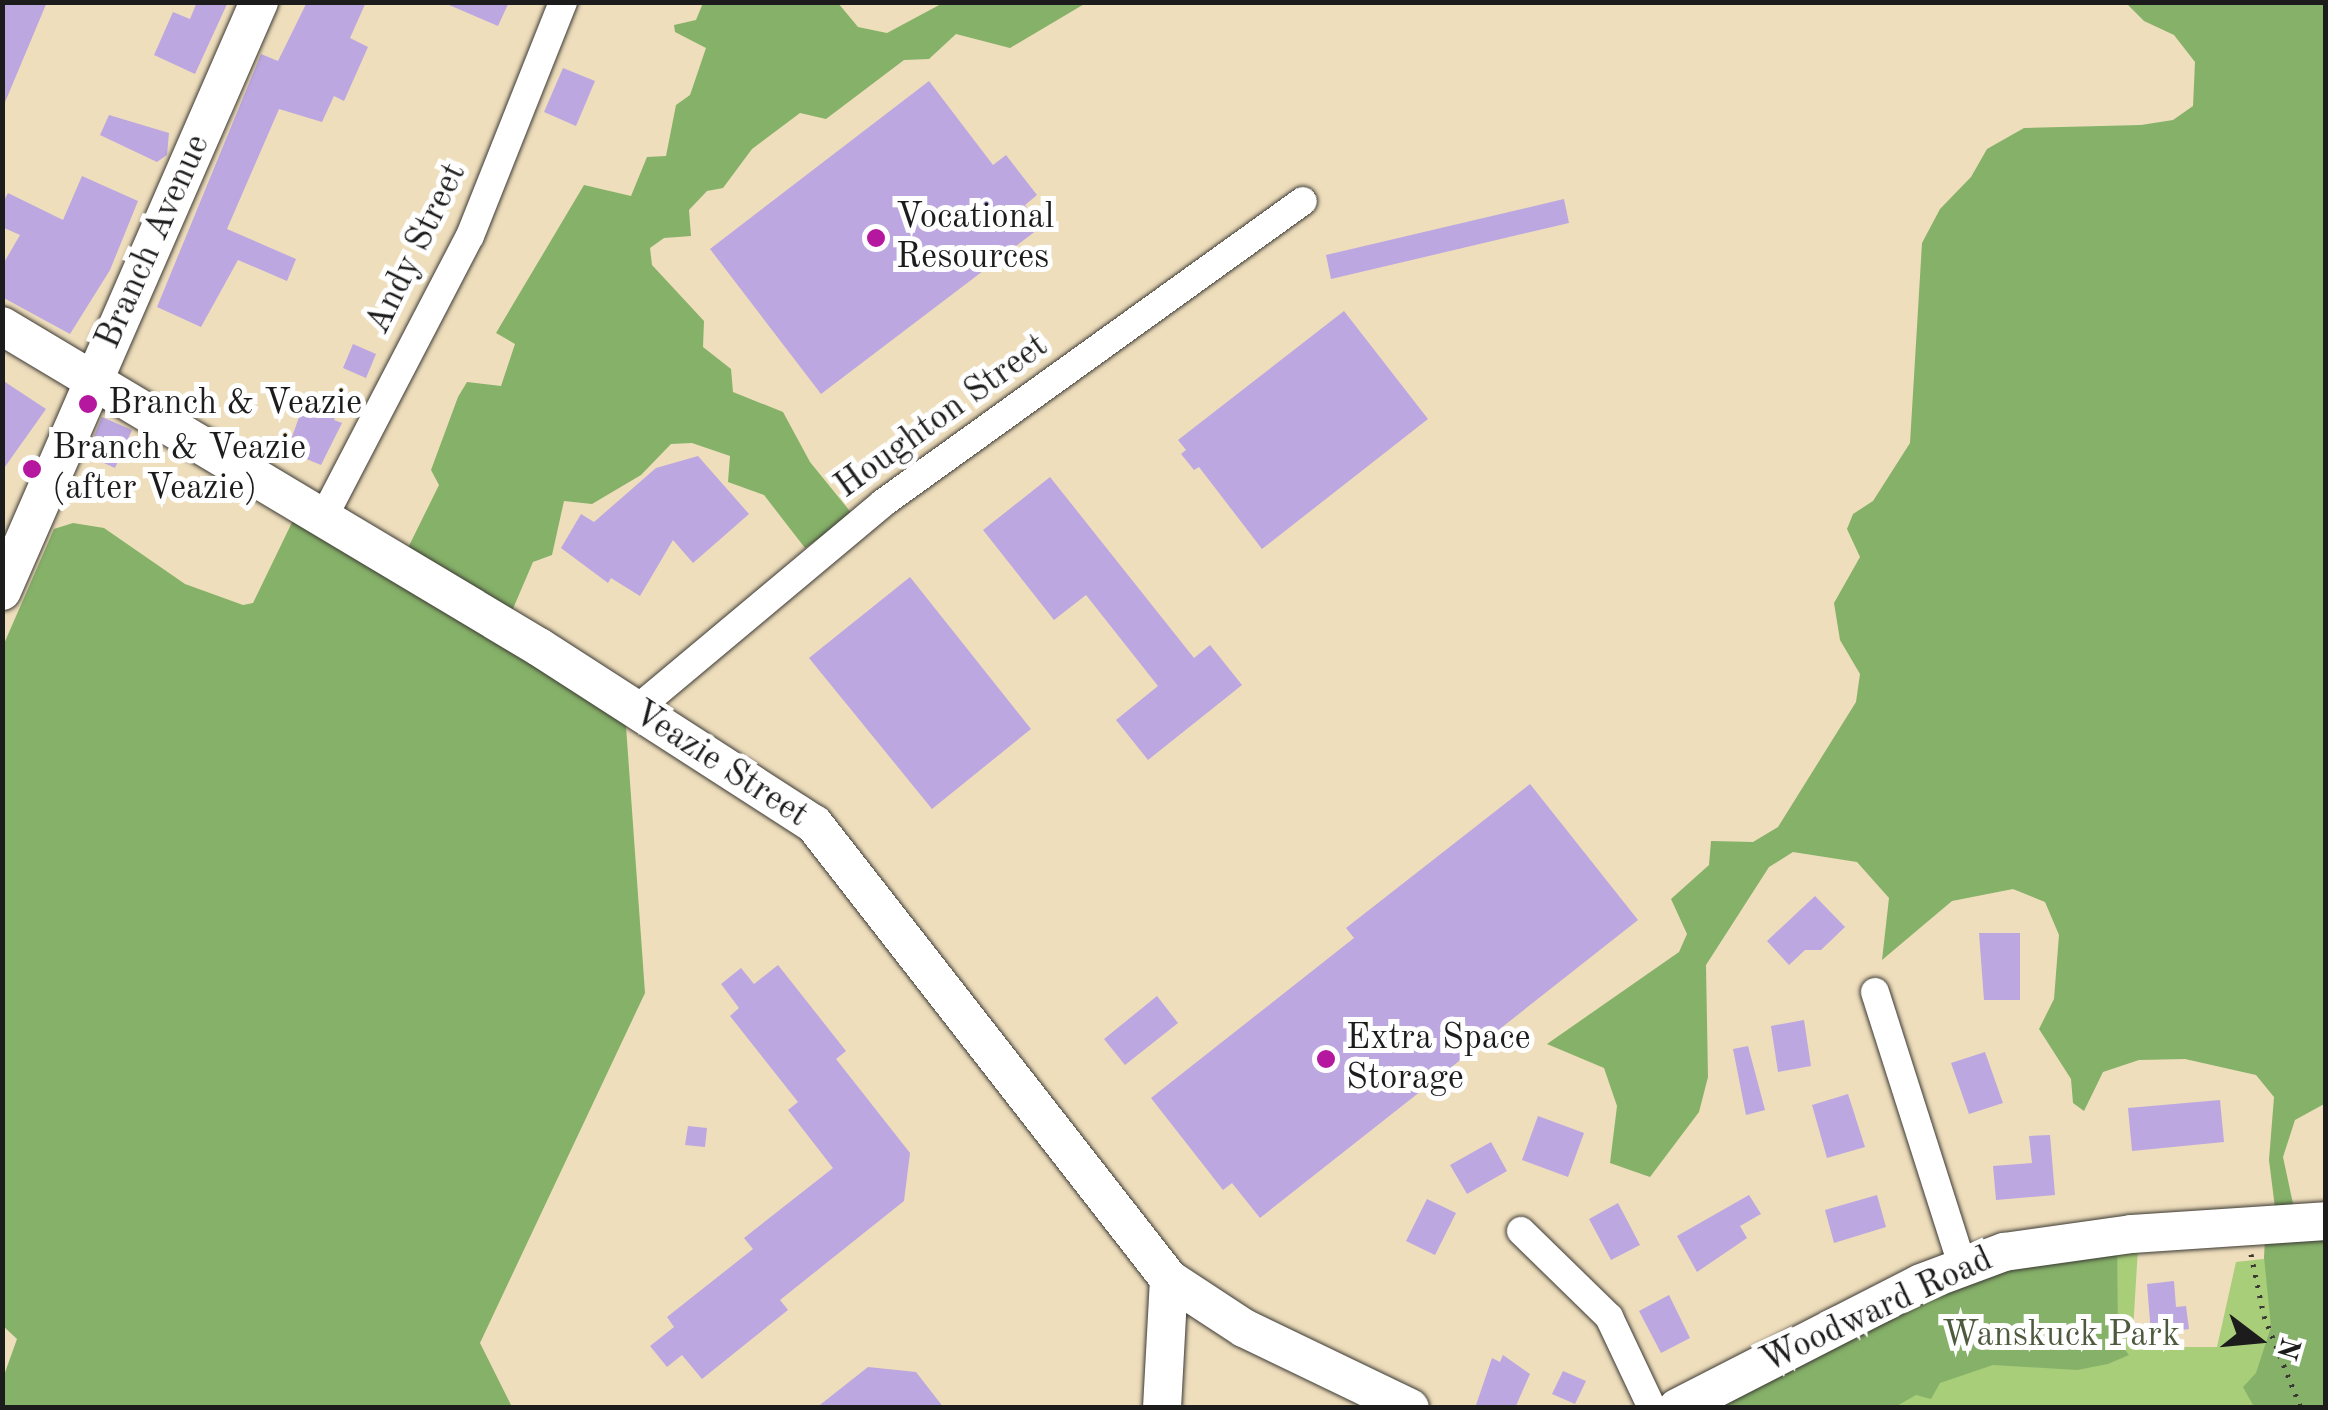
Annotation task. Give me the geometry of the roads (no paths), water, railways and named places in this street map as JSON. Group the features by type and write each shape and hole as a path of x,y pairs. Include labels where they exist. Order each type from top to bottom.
{"street":[{"name":"Branch Avenue","path":"2,591 259,2"},
{"name":"Andy Street","path":"322,520 470,236 564,2"},
{"name":"Houghton Street","path":"637,710 883,503 1302,201"},
{"name":"Veazie Street","path":"2,326 637,710 814,824 1170,1279 1244,1328 1410,1408"},
{"path":"1875,992 1962,1265"},
{"name":"Woodward Road","path":"1677,1408 1962,1265 2004,1252 2114,1236 2326,1221"},
{"path":"1521,1231 1609,1317 1652,1408"},
{"path":"1162,1408 1170,1279"}],"place":[{"name":"Vocational Resources","path":"876,238"},
{"name":"Branch & Veazie","path":"88,404"},
{"name":"Branch & Veazie (after Veazie)","path":"32,469"},
{"name":"Extra Space Storage","path":"1326,1059"}],"park label":[{"name":"Wanskuck Park","path":"2061,1336"}]}
